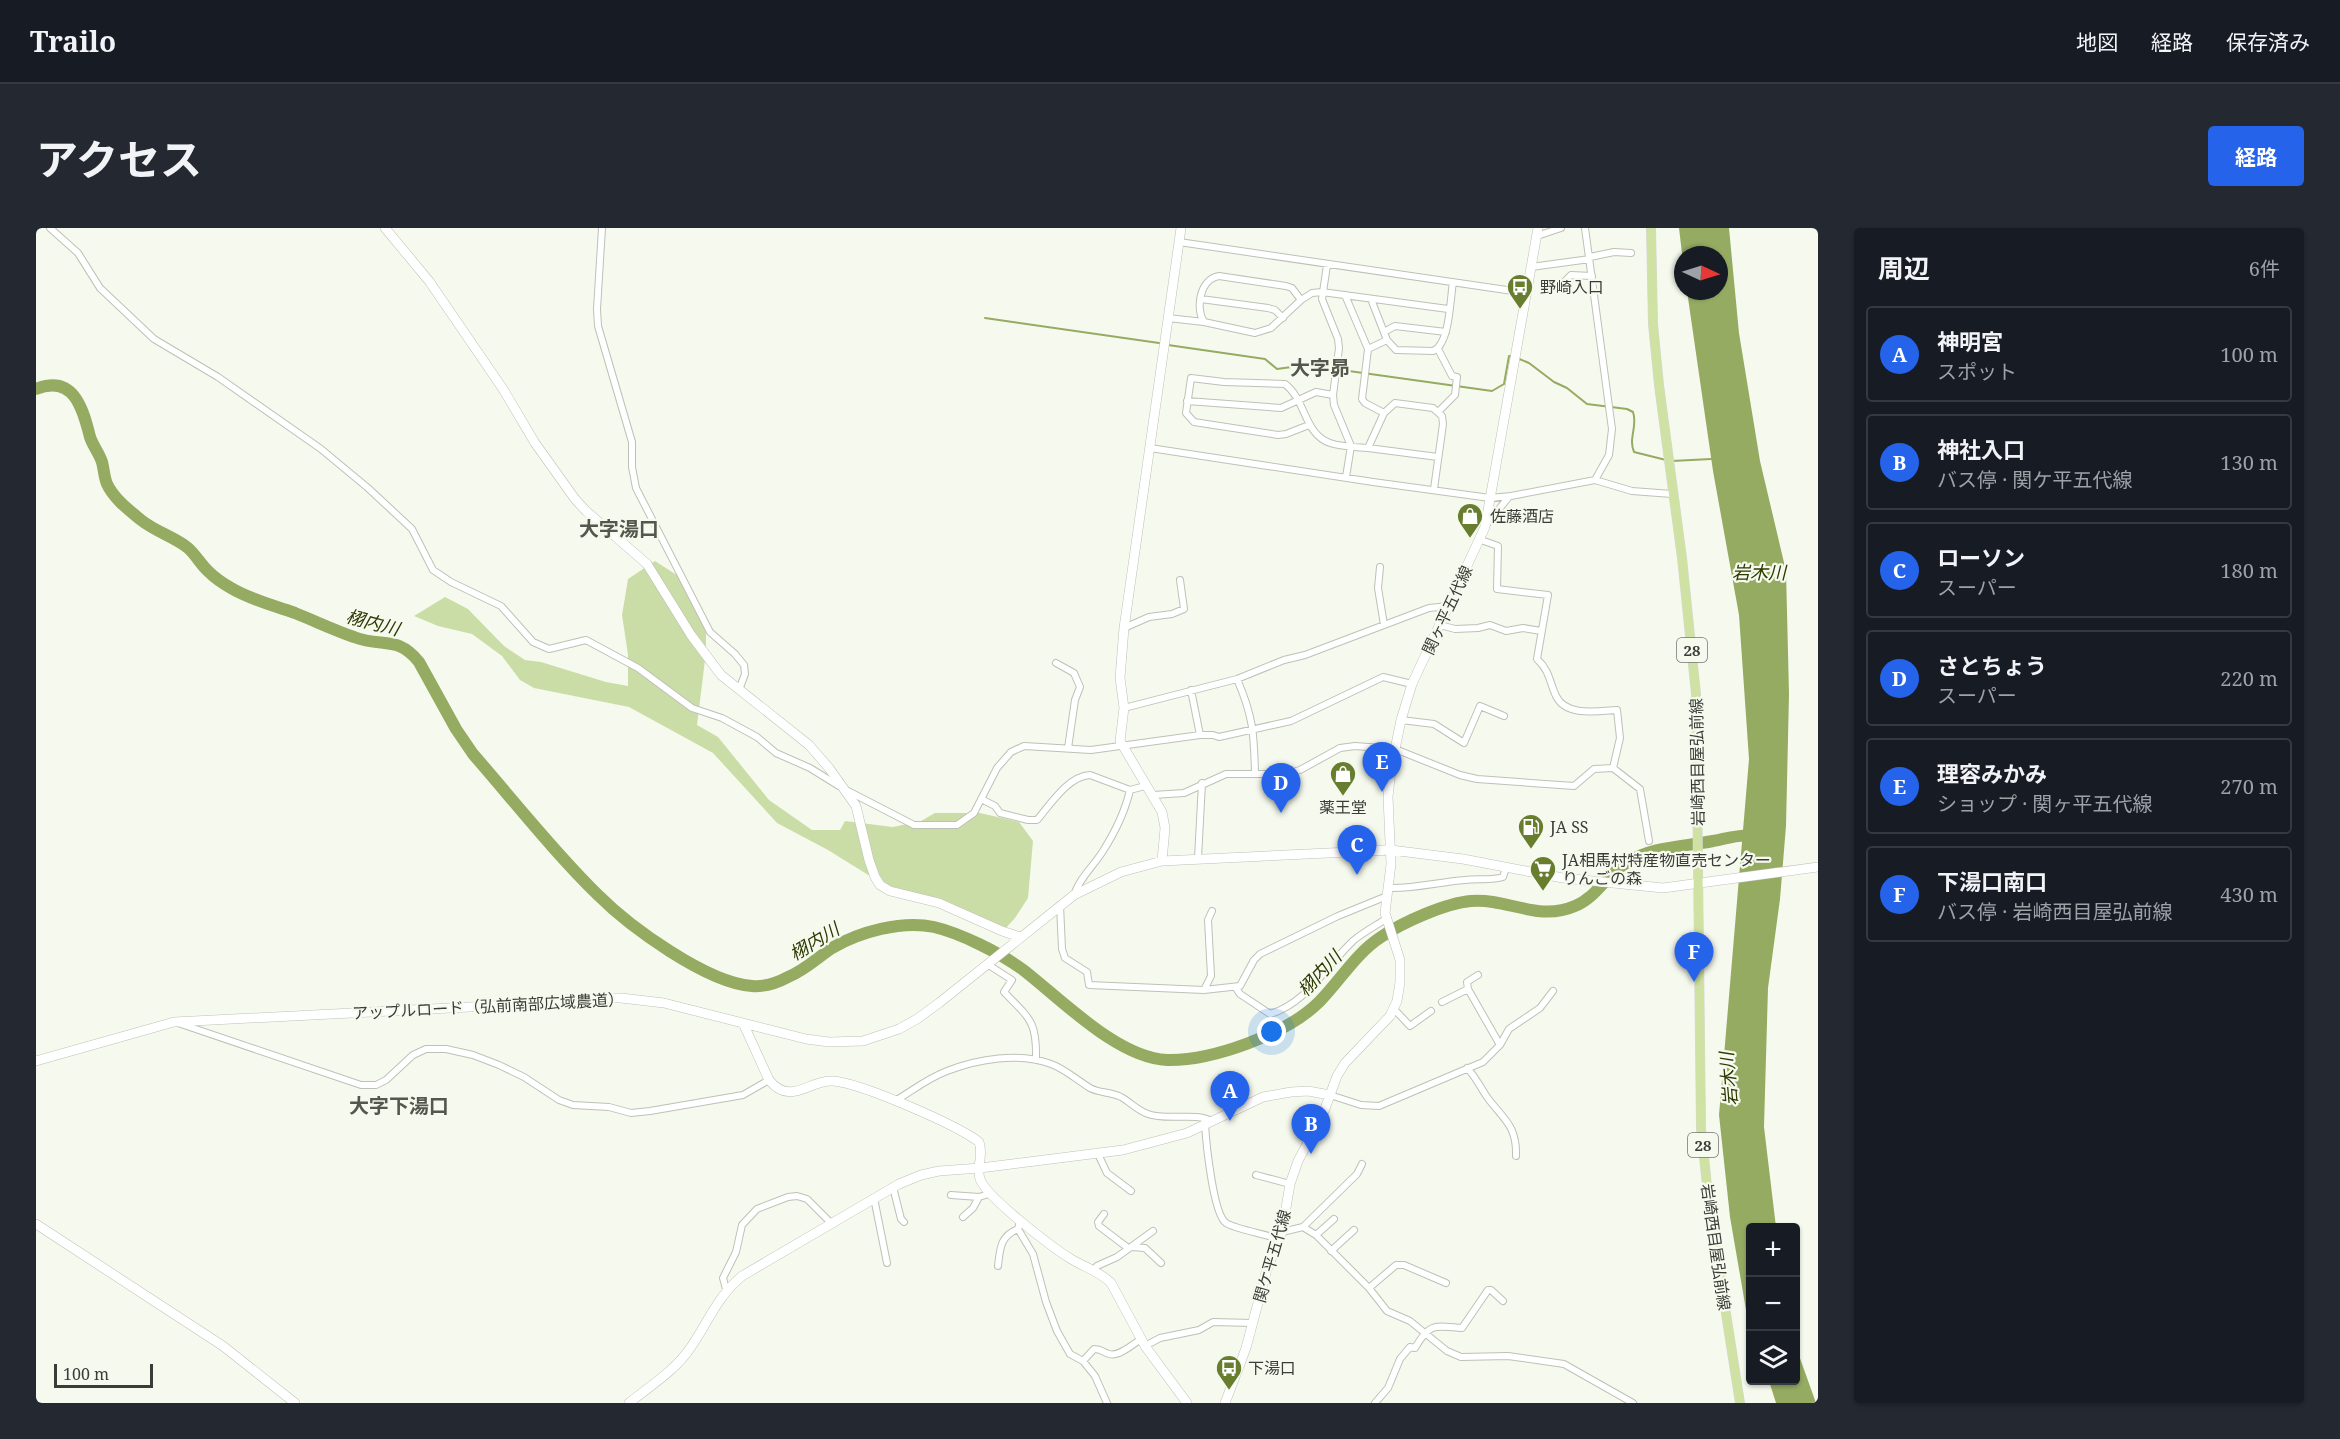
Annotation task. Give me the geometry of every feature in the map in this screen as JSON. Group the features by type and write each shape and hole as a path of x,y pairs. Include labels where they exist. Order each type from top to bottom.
{"main road":[{"name":"岩崎西目屋弘前線","path":"1651,228 1653,324 1666,450 1693,658 1697,718 1701,1128 1709,1205 1740,1403"}],"street":[{"path":"50,228 78,253 100,288 154,339 218,377 321,449 412,529 433,570 451,582 501,606 533,642 549,649 586,640 638,668 692,708 722,718 757,737 776,753 810,768 881,810 915,825 957,825 974,813 997,768 1011,752 1024,746 1091,750 1200,735 1219,737 1291,721 1383,677 1412,684"},
{"path":"385,228 429,281 503,389 535,443 575,499 586,512 647,564 691,635 721,675 809,745 846,790 856,806 874,877 880,885 890,891 939,903 1020,937"},
{"path":"602,228 598,326 632,442 632,467 636,488 710,632 744,665 745,674 739,690"},
{"path":"1162,861 1165,828 1162,812 1120,741 1124,708 1120,678 1124,628 1181,228"},
{"path":"1538,232 1561,228"},
{"path":"1585,228 1611,411 1609,455 1595,480"},
{"name":"関ヶ平五代線","path":"1390,850 1388,786 1401,720 1412,684 1481,540 1485,527 1538,232"},
{"path":"1179,242 1527,293"},
{"path":"1531,267 1614,252 1631,253"},
{"path":"1327,265 1322,292 1323,307 1338,339 1334,405 1351,446 1346,477"},
{"path":"1557,283 1564,282 1571,275 1592,276"},
{"path":"1204,322 1200,313 1203,287 1212,277 1219,276 1286,286 1292,288 1301,300"},
{"path":"1371,299 1387,340 1396,350 1438,349 1443,344 1446,332 1453,282"},
{"path":"1168,318 1204,322 1255,333 1271,328 1301,300 1312,293 1322,292 1448,309"},
{"path":"1345,295 1368,349 1362,399 1384,413"},
{"path":"1201,299 1268,308 1275,310 1283,318"},
{"path":"1384,332 1395,326 1446,332"},
{"path":"1368,349 1387,340"},
{"path":"1438,349 1452,376 1457,377 1455,395 1439,411"},
{"path":"1309,425 1278,435 1200,424 1189,418 1186,413 1191,378 1224,382 1286,384 1299,399 1309,425 1324,440 1351,446 1438,457"},
{"path":"1187,401 1281,408 1316,392 1333,395"},
{"path":"1368,448 1384,413 1395,404 1433,408 1439,411 1443,424 1434,489"},
{"path":"1150,448 1490,498 1595,480 1632,490 1672,494"},
{"path":"1485,527 1503,501 1510,496"},
{"path":"1481,540 1498,546 1497,588 1548,595 1537,659 1546,668 1557,699 1572,709 1617,710 1620,738 1613,768"},
{"path":"1380,567 1378,588 1384,625"},
{"path":"1124,628 1149,617 1172,614 1184,609 1180,580"},
{"path":"1124,708 1237,679 1430,608 1449,606"},
{"path":"1440,625 1455,629 1490,625 1506,631 1523,628 1541,631"},
{"path":"1056,663 1074,673 1080,687 1075,700 1068,748"},
{"path":"1237,679 1250,707 1254,730 1255,773"},
{"path":"1191,690 1200,735"},
{"path":"1401,720 1434,724 1464,742 1480,706 1504,716"},
{"path":"1153,795 1184,793 1226,774 1286,774 1300,770 1340,748 1355,746 1395,750 1460,775 1477,778 1574,786 1594,769 1613,768 1640,789 1649,841"},
{"path":"981,799 995,806 1000,813 1037,820 1064,790 1084,776 1090,775 1130,790 1145,786"},
{"path":"1198,858 1202,783"},
{"path":"1074,894 1079,880 1102,852 1123,814 1130,790"},
{"path":"1390,850 1386,920 1401,970 1394,1009 1410,1026 1431,1011"},
{"name":"アップルロード（弘前南部広域農道）","path":"36,1060 174,1022 489,1006 589,998 621,998 664,1003 784,1035 829,1042 863,1041 879,1037 917,1019 1074,894 1121,872 1162,861 1390,850 1443,856 1593,882 1663,888 1818,867"},
{"path":"1060,904 1062,949 1065,958 1087,972 1089,985 1204,990 1236,988 1260,954 1387,892 1466,879 1496,879 1503,877 1506,868"},
{"path":"1204,990 1211,975 1208,920 1212,911"},
{"path":"1236,988 1240,994 1270,1014 1278,1012 1323,976 1355,940 1386,920"},
{"path":"990,962 1012,980 1004,992 1031,1021 1036,1031 1036,1060"},
{"path":"1478,975 1467,982 1468,989 1500,1046"},
{"path":"1442,1002 1468,989"},
{"path":"629,1403 677,1364 691,1348 726,1290 742,1276 830,1222 893,1187 921,1175 939,1171 1098,1154 1139,1147 1187,1133 1263,1097 1277,1094 1308,1091 1361,1105 1379,1106 1483,1062 1500,1046 1509,1029 1540,1008 1553,991"},
{"name":"関ケ平五代線","path":"1228,1402 1267,1269 1280,1235 1290,1184 1298,1161 1323,1114 1337,1076 1394,1009"},
{"path":"174,1022 361,1085 376,1085 387,1080 413,1055 426,1049 446,1049 499,1065 524,1077 559,1100 573,1105 609,1107 631,1113 650,1112 743,1095 769,1080"},
{"path":"743,1023 769,1080 774,1086 795,1092 832,1080 879,1094 979,1142 982,1148 980,1179 989,1194 1019,1225 1111,1283 1143,1342 1187,1403"},
{"path":"894,1102 939,1075 968,1065 993,1059 1036,1060 1052,1064 1092,1089 1121,1097 1136,1109 1149,1115 1165,1118 1204,1117 1208,1122 1207,1154 1222,1220 1234,1227 1280,1235 1303,1227 1358,1174 1362,1164"},
{"path":"1467,1068 1508,1122 1515,1136 1516,1156"},
{"path":"1098,1154 1107,1173 1131,1191"},
{"path":"1256,1175 1290,1184"},
{"path":"893,1187 901,1219 904,1222"},
{"path":"951,1195 979,1197 989,1194"},
{"path":"726,1290 723,1278 735,1252 742,1225 757,1209 788,1197 797,1196 807,1199 830,1222"},
{"path":"963,1217 973,1208 979,1197"},
{"path":"874,1198 887,1263"},
{"path":"1104,1214 1098,1222 1099,1226 1130,1248 1145,1248 1161,1263"},
{"path":"1316,1235 1334,1219"},
{"path":"36,1224 223,1346 295,1403"},
{"path":"998,1266 1001,1242 1019,1225"},
{"path":"1019,1225 1033,1254 1046,1302 1058,1331 1070,1354 1083,1361 1095,1376 1107,1403"},
{"path":"1303,1227 1316,1235 1369,1288 1387,1311 1410,1321 1447,1352 1461,1357 1508,1356 1564,1364 1633,1403"},
{"path":"1331,1251 1354,1230"},
{"path":"1093,1270 1117,1257 1153,1231"},
{"path":"1369,1288 1396,1265 1404,1265 1446,1284"},
{"path":"1376,1403 1388,1388 1400,1359 1410,1347 1415,1348 1424,1332 1443,1324 1462,1328 1488,1290 1503,1301"},
{"path":"1083,1361 1094,1349 1101,1349 1109,1354 1118,1353 1143,1342 1199,1330 1213,1322 1253,1323"}],"shaded area":[{"path":"655,561 683,579 706,620 706,652 697,725 718,737 769,800 812,830 840,830 845,821 893,827 921,821 935,813 980,813 1019,822 1033,841 1028,898 1005,929 886,886 828,850 777,823 713,753 629,707 534,688 520,680 502,656 472,634 438,626 414,616 445,597 468,609 504,646 525,660 541,662 606,682 628,686 628,655 622,615 628,579"}],"water":[{"name":"岩木川","path":"1679,228 1729,228 1739,333 1760,461 1786,571 1789,694 1786,826 1780,899 1768,988 1764,1127 1776,1223 1746,1223 1746,1310 1730,1217 1719,1115 1749,759 1739,615 1713,471 1688,300 1728,300 1728,246 1681,246"},
{"path":"1800,1358 1816,1403 1776,1403 1770,1385 1800,1385"}],"waterway":[{"path":"985,318 1159,343"},
{"path":"1168,345 1265,359 1277,369 1306,365 1492,391 1504,384 1509,356 1512,356"},
{"path":"1517,358 1529,363 1587,404 1627,409 1633,412 1632,447 1634,452 1666,460"},
{"name":"栩内川","path":"36,389 59,386 68,390 75,397 102,462 105,479 114,495 147,524 188,548 220,581 246,596 347,634 404,648 419,662 456,729 473,754 582,879 612,908 649,937 692,964 734,983 752,986 775,983 800,971 832,948 868,932 908,925 934,927 967,939 1013,963 1090,1025 1129,1049 1148,1057 1167,1060 1185,1059 1226,1051 1269,1035 1288,1025 1319,1002 1372,944 1401,925 1437,909 1471,901 1485,901 1536,911 1561,910 1582,902 1619,868 1647,853 1737,836 1750,836 1757,840"},
{"path":"1672,461 1711,459"}],"place":[{"name":"野崎入口","path":"1520,310"},
{"name":"佐藤酒店","path":"1470,539"},
{"name":"理容みかみ","path":"1382,792"},
{"name":"薬王堂","path":"1343,797"},
{"name":"さとちょう","path":"1281,813"},
{"name":"JA SS","path":"1531,850"},
{"name":"ローソン","path":"1357,875"},
{"name":"JA相馬村特産物直売センター りんごの森","path":"1543,892"},
{"name":"下湯口南口","path":"1694,982"},
{"name":"神明宮","path":"1230,1121"},
{"name":"神社入口","path":"1311,1154"},
{"name":"下湯口","path":"1229,1391"}],"district":[{"name":"大字昴","path":"1320,367"},
{"name":"大字湯口","path":"619,528"},
{"name":"大字下湯口","path":"399,1105"}]}
